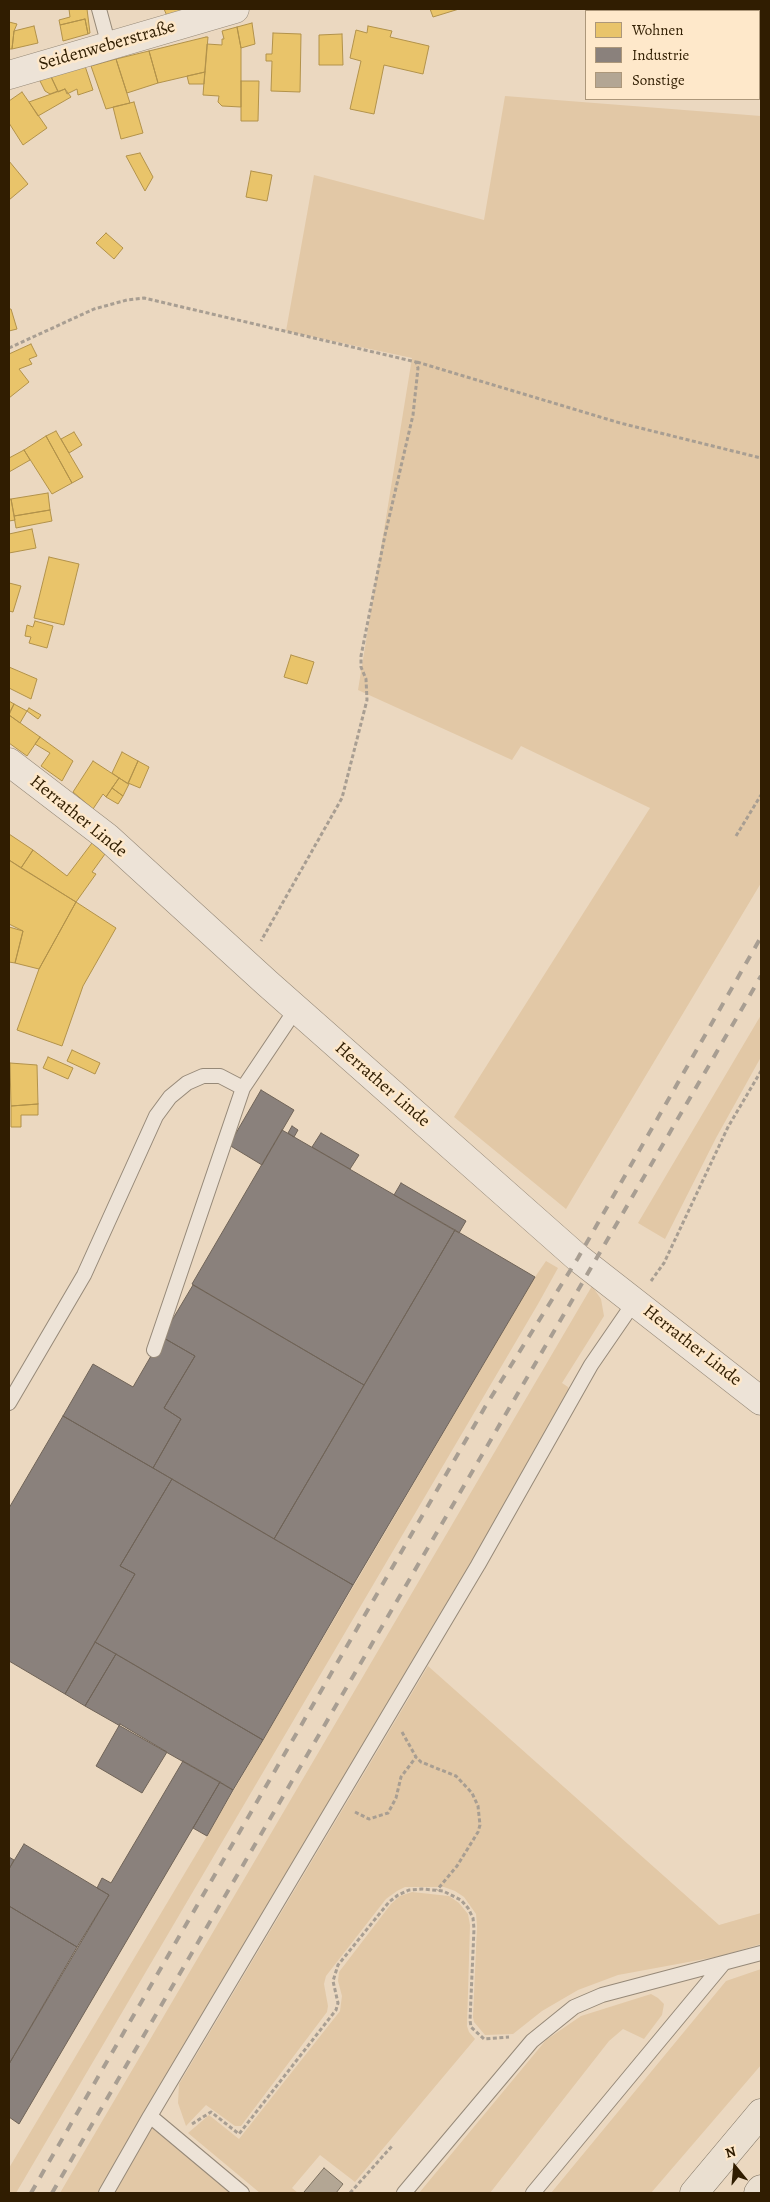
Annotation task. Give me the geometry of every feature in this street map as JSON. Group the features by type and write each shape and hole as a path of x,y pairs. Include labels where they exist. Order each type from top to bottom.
{"highway":[{"path":"694,2193 761,2113"},
{"path":"758,2193 761,2189"}],"street":[{"name":"Seidenweberstraße","path":"9,75 235,9"},
{"name":"Herrather Linde","path":"9,762 107,837 296,1009 578,1258 761,1401"}],"lane":[{"path":"99,9 109,46"},
{"path":"154,1350 242,1088 296,1009"},
{"path":"9,1403 84,1275 156,1116 170,1097 187,1083 203,1076 220,1076 242,1088"},
{"path":"106,2193 478,1565 591,1366 635,1301"},
{"path":"404,2193 532,2041 574,2007 593,1999 761,1953"},
{"path":"533,2193 723,1964"},
{"path":"150,2116 242,2193"}],"path":[{"path":"9,348 94,309 127,300 144,298 416,362 620,423 761,458"},
{"path":"247,965 342,798 367,700 366,679 361,667 361,656 385,536 413,415 418,368 416,362"},
{"path":"736,836 761,795"},
{"path":"635,1301 664,1263 728,1128 761,1072"},
{"path":"390,1712 416,1757 421,1762 456,1776 472,1792 480,1816 478,1832 457,1866 437,1890"},
{"path":"336,1802 369,1819 388,1813 396,1798 401,1777 416,1757"},
{"path":"177,2139 196,2121 211,2112 239,2134 336,2010 338,2003 332,1981 338,1966 383,1909 393,1898 403,1892 422,1889 437,1890 450,1893 461,1900 473,1918 474,1929 471,2027 484,2039 524,2036 532,2041"},
{"path":"350,2193 392,2146"}],"shaded area":[{"path":"505,96 761,116 761,883 566,1209 454,1117 650,808 521,746 512,760 358,690 412,358 286,331 314,175 484,220"},
{"path":"761,1015 761,1057 716,1138 665,1239 638,1223"},
{"path":"546,1261 558,1268 538,1304 16,2193 9,2193 9,2168"},
{"path":"592,1286 601,1299 604,1316 562,1383 568,1387 570,1392 454,1598 142,2119 235,2193 60,2193"},
{"path":"428,1666 719,1925 761,1913 761,1944 721,1956 618,1975 578,1990 542,2011 513,2034 485,2035 474,2022 473,2017 476,1914 464,1897 455,1891 444,1887 405,1887 386,1899 326,1976 324,1984 328,2006 327,2012 241,2126 235,2126 206,2105 186,2126 178,2103 179,2084"},
{"path":"412,1892 449,1896 459,1903 468,1914 470,1925 467,2026 475,2039 355,2182 320,2155 292,2188 298,2193 260,2193 188,2133 209,2115 239,2139 340,2011 342,1996 338,1981 339,1972 391,1904 400,1896"},
{"path":"761,1969 761,2065 651,2193 551,2193 726,1981"},
{"path":"651,1994 664,2004 662,2015 644,2039 623,2029 609,2041 490,2193 419,2193 546,2040 581,2016"}],"building: Wohnen":[{"path":"69,9 87,9 90,33 88,34 85,19 60,25 59,20 70,17"},
{"path":"164,9 187,9 167,16"},
{"path":"430,9 459,9 433,17"},
{"path":"85,19 88,34 63,41 60,25"},
{"path":"9,22 17,24 14,31 12,49 9,49"},
{"path":"252,23 255,44 241,48 237,27"},
{"path":"34,26 38,43 12,49 14,31"},
{"path":"368,26 392,31 390,37 429,46 423,74 384,65 374,114 350,109 361,61 350,58 356,30 367,33"},
{"path":"237,27 241,48 241,107 222,106 218,102 219,96 203,95 207,44 222,45 222,39 224,39 222,31"},
{"path":"273,33 301,34 300,92 271,91 272,61 266,61 266,54 272,54"},
{"path":"342,34 343,65 319,65 319,35"},
{"path":"208,37 205,72 158,83 149,51"},
{"path":"149,51 158,83 127,93 116,59"},
{"path":"116,59 130,103 106,109 91,66"},
{"path":"85,66 93,90 78,95 77,89 67,94 65,89 58,92 50,74"},
{"path":"205,72 204,84 189,84 187,76"},
{"path":"50,75 58,91 50,94 45,91 39,79"},
{"path":"241,81 259,81 258,121 241,121"},
{"path":"65,89 71,97 38,116 29,102"},
{"path":"22,92 47,128 23,145 9,123 9,101"},
{"path":"134,102 143,133 121,139 113,107"},
{"path":"140,153 153,177 145,191 126,156"},
{"path":"9,161 28,184 9,200"},
{"path":"251,171 272,175 267,201 246,197"},
{"path":"106,233 123,248 114,259 96,243"},
{"path":"9,309 11,309 17,329 9,331"},
{"path":"31,344 37,356 29,359 32,364 19,369 29,382 9,398 9,354"},
{"path":"56,431 83,477 72,483 46,436"},
{"path":"74,432 82,445 69,453 61,439"},
{"path":"46,436 72,483 52,494 24,450"},
{"path":"24,450 30,460 9,472 9,458"},
{"path":"48,493 50,510 14,516 11,499"},
{"path":"9,499 11,499 15,520 9,521"},
{"path":"50,510 52,521 16,528 14,516"},
{"path":"32,529 36,548 9,553 9,534"},
{"path":"49,557 79,564 64,625 34,618"},
{"path":"9,583 21,586 13,612 9,611"},
{"path":"35,621 53,626 47,648 29,643 31,637 25,636 27,625 33,627"},
{"path":"291,655 314,662 307,684 284,677"},
{"path":"9,667 37,679 31,699 9,688"},
{"path":"9,701 14,704 9,713"},
{"path":"14,704 27,711 20,723 9,715"},
{"path":"29,708 41,715 38,719 27,711"},
{"path":"9,715 40,737 27,756 9,743"},
{"path":"40,737 73,761 62,781 41,766 50,753 35,744"},
{"path":"122,752 138,761 128,784 112,773"},
{"path":"93,761 119,778 106,797 103,794 93,809 73,792"},
{"path":"138,761 149,767 140,788 128,783"},
{"path":"119,778 129,784 123,796 112,788"},
{"path":"112,788 123,796 118,804 106,797"},
{"path":"9,834 33,850 21,868 9,860"},
{"path":"92,843 105,854 92,872 96,874 76,902 21,868 33,850 67,876"},
{"path":"9,860 76,902 39,969 15,963 23,931 9,924"},
{"path":"76,902 116,928 83,986 62,1046 17,1030 39,969"},
{"path":"9,927 23,931 15,963 9,962"},
{"path":"72,1050 100,1063 95,1074 67,1061"},
{"path":"48,1057 73,1068 68,1079 43,1068"},
{"path":"10,1063 37,1065 38,1104 11,1106"},
{"path":"38,1104 38,1115 21,1115 21,1127 11,1127 11,1106"}],"building: Industrie":[{"path":"261,1090 294,1110 262,1165 229,1145"},
{"path":"292,1126 298,1130 294,1137 288,1133"},
{"path":"282,1130 455,1230 364,1385 192,1284"},
{"path":"321,1133 359,1155 350,1169 312,1147"},
{"path":"401,1183 466,1221 459,1233 394,1195"},
{"path":"455,1230 535,1277 353,1585 274,1539"},
{"path":"193,1285 364,1385 274,1539 153,1468 181,1419 164,1408 195,1356 162,1337"},
{"path":"162,1337 195,1356 164,1408 181,1419 153,1468 63,1416 93,1364 133,1387"},
{"path":"63,1416 172,1479 120,1566 135,1574 65,1694 9,1661 9,1508"},
{"path":"172,1479 353,1585 263,1740 95,1642 135,1574 120,1566"},
{"path":"95,1642 116,1654 85,1706 65,1694"},
{"path":"116,1654 263,1740 233,1790 85,1706"},
{"path":"120,1724 167,1752 142,1793 96,1766"},
{"path":"183,1761 220,1782 19,2124 9,2117 9,2064 109,1895 97,1888 102,1878 111,1883"},
{"path":"220,1782 233,1790 207,1836 193,1828"},
{"path":"24,1844 109,1895 77,1947 9,1906 9,1869"},
{"path":"9,1857 14,1860 9,1869"},
{"path":"9,1906 77,1947 9,2064"}],"building: Sonstige":[{"path":"324,2168 343,2184 336,2193 304,2192"}],"railway":[{"path":"31,2193 485,1407 578,1258 761,937"},
{"path":"52,2193 761,976"}]}
